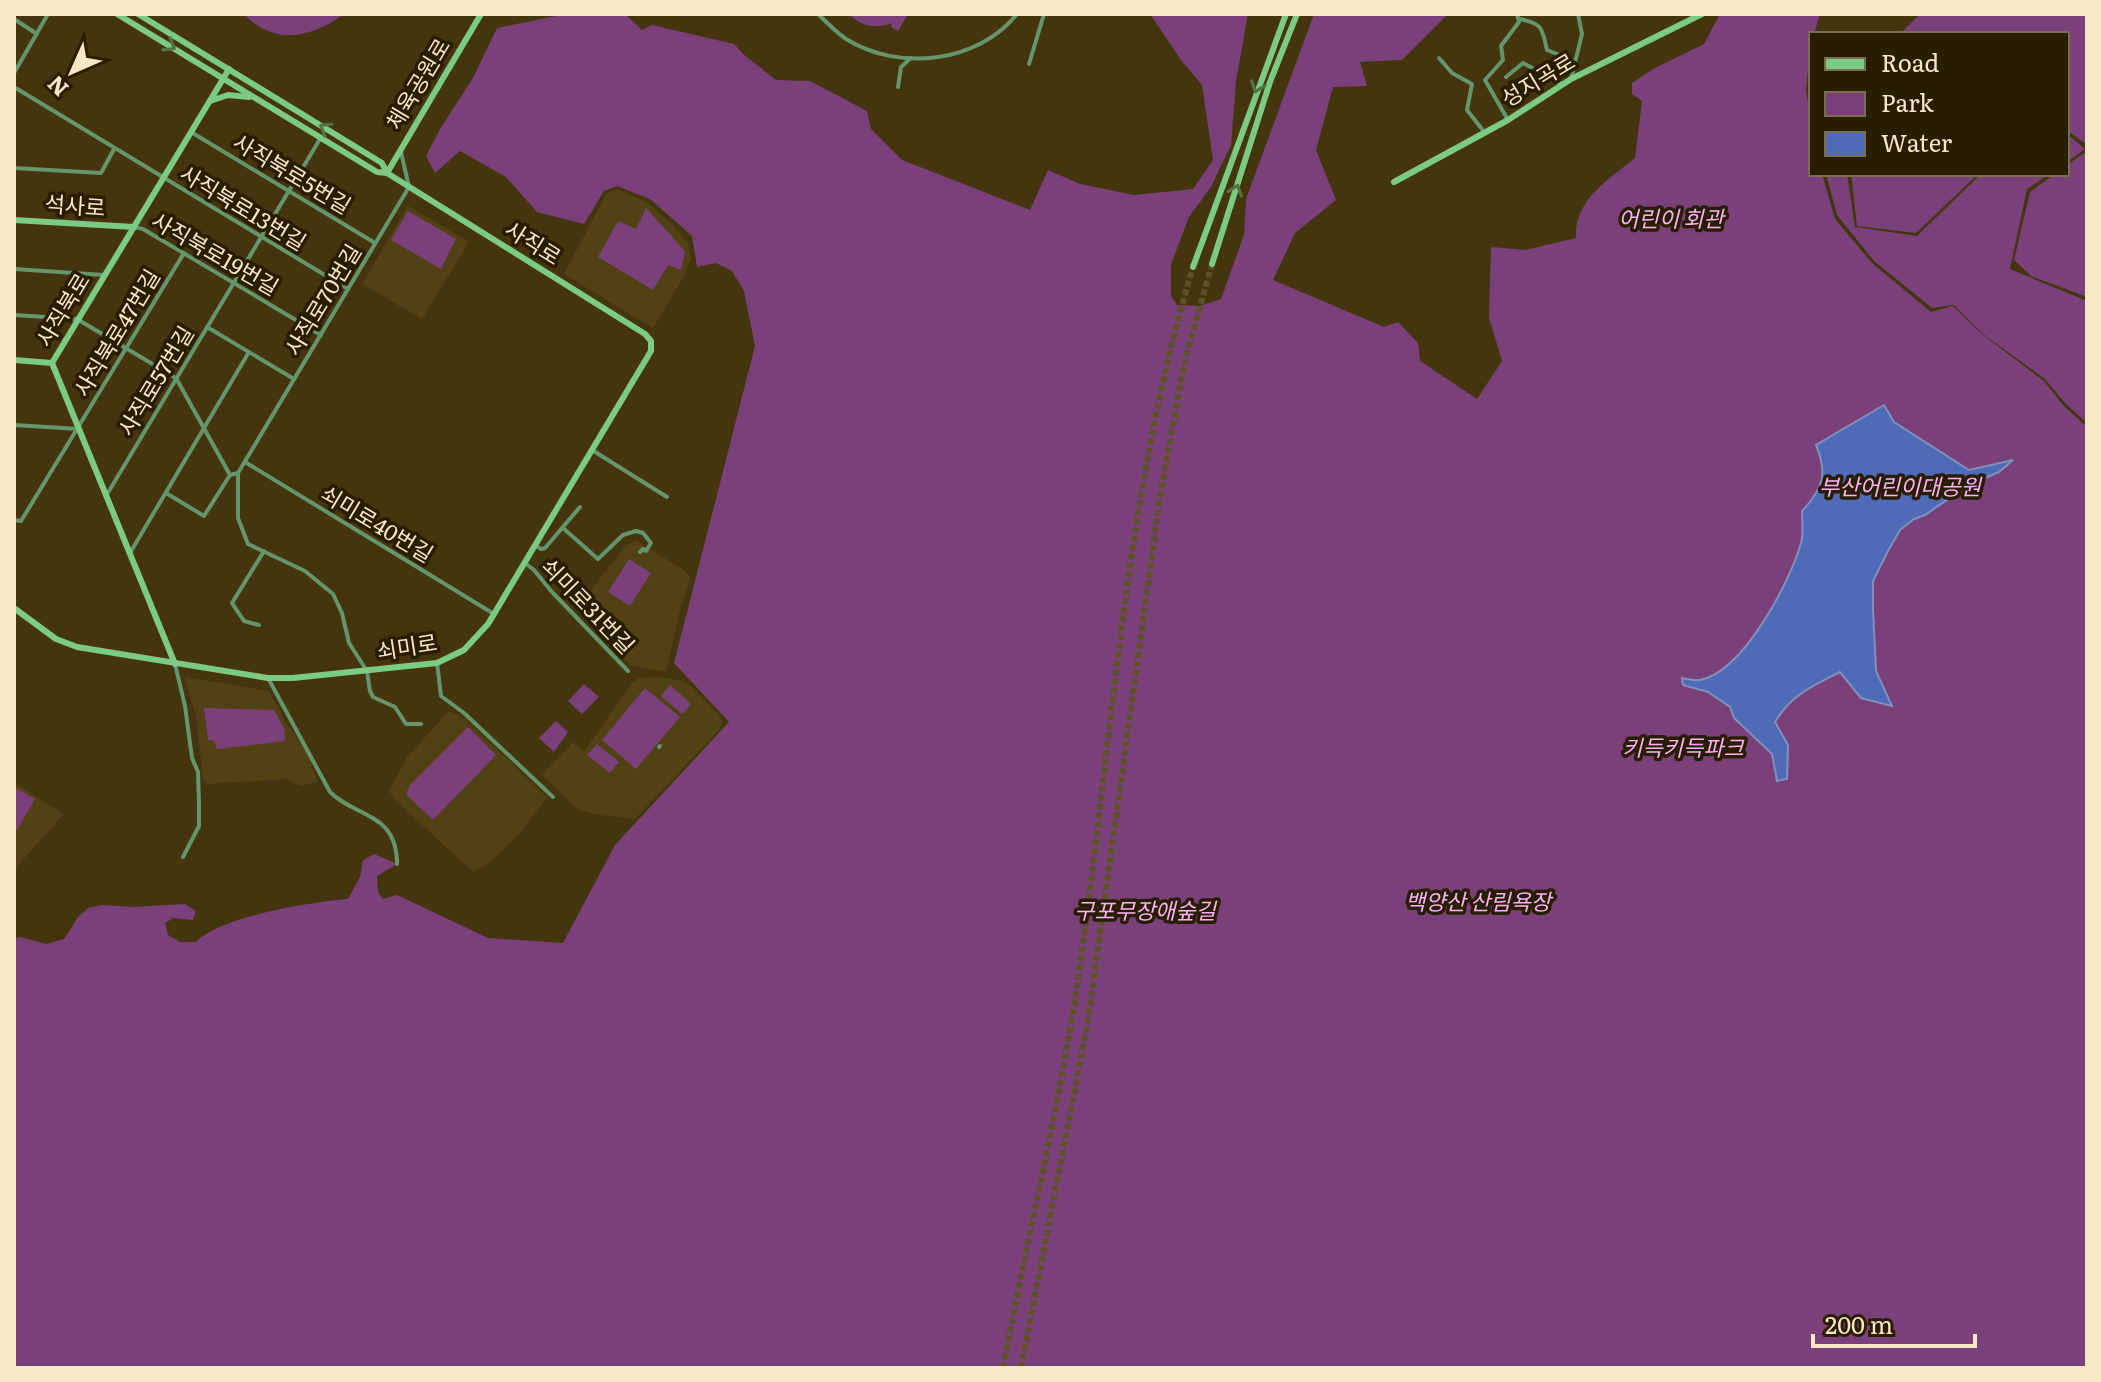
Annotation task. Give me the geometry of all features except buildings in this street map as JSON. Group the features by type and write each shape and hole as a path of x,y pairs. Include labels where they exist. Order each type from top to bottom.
{"main road":[{"name":"사직로","path":"117,14 320,139 377,172 387,173 645,334 651,341 651,351"},
{"name":"사직로","path":"138,14 382,163 387,173"},
{"name":"체육공원로","path":"387,173 481,14"},
{"path":"1193,267 1286,14"},
{"path":"1212,264 1270,82 1297,14"},
{"name":"성지곡로","path":"1394,182 1508,120 1571,79 1702,14"},
{"name":"사직북로","path":"175,664 52,363 229,69"},
{"path":"210,101 228,95 256,99"},
{"name":"석사로","path":"14,220 134,227"},
{"path":"113,227 123,245"},
{"name":"쇠미로","path":"14,608 56,639 77,647 268,678 437,663 464,650 483,631 651,351"},
{"path":"14,360 52,363"}],"street":[{"path":"14,73 48,14"},
{"path":"818,14 857,45 911,58 941,57 968,50 1005,27 1017,14"},
{"path":"1029,64 1044,14"},
{"path":"1571,79 1582,34 1578,14"},
{"path":"1682,14 1691,21"},
{"path":"1508,120 1485,80 1503,60 1501,46 1522,17 1545,32 1547,50 1575,61"},
{"path":"14,19 37,34"},
{"path":"898,87 901,67 911,58"},
{"path":"1439,58 1452,73 1472,84 1467,110 1485,133"},
{"path":"1506,77 1523,63 1562,84"},
{"name":"사직북로13번길","path":"14,87 348,289"},
{"name":"사직북로5번길","path":"191,132 375,243"},
{"name":"사직로57번길","path":"106,496 320,139"},
{"path":"14,168 101,173 114,149"},
{"path":"400,150 409,187"},
{"name":"사직로70번길","path":"238,473 409,187"},
{"name":"사직북로19번길","path":"134,227 143,229 321,335"},
{"name":"사직북로47번길","path":"14,520 21,521 184,253"},
{"path":"14,269 104,275"},
{"path":"14,315 77,319 176,378 230,475"},
{"path":"207,326 294,379"},
{"path":"129,553 249,352"},
{"path":"14,425 79,429"},
{"path":"592,450 667,497"},
{"name":"쇠미로40번길","path":"245,462 494,614"},
{"path":"165,493 204,516 230,475 238,473 236,499 241,532 248,544 305,571 333,594 342,613 349,643 367,671 373,697 395,707 406,724 421,724"},
{"path":"535,545 545,548 580,507"},
{"path":"563,528 598,559 629,531 643,533 651,543 646,551 643,549 640,552"},
{"path":"259,625 244,621 232,603 264,551"},
{"name":"쇠미로31번길","path":"524,563 628,671"},
{"path":"437,663 441,696 464,713 553,797"},
{"path":"175,664 192,758 198,772 199,826 183,857"},
{"path":"268,678 330,792 341,803 361,809 377,819 397,849 397,864"}],"shaded area":[{"path":"617,189 648,203 688,243 691,259 653,328 564,274 607,193"},
{"path":"408,206 469,242 422,319 362,284"},
{"path":"636,540 685,571 691,579 681,606 666,672 630,665 577,608 626,545"},
{"path":"185,677 269,691 287,725 310,754 318,781 301,786 286,779 206,784 196,717"},
{"path":"660,677 690,685 722,718 720,729 635,819 578,810 542,775 573,742 584,752 632,683 639,678"},
{"path":"449,711 464,718 547,797 519,834 491,862 473,872 389,791 407,757"},
{"path":"14,783 64,814 14,870"}],"green space":[{"path":"244,14 344,14 319,29 293,35 268,31"},
{"name":"구포무장애숲길","path":"566,14 625,14 642,30 652,25 734,44 776,80 810,81 867,111 871,129 902,160 1030,210 1048,170 1080,184 1134,195 1193,189 1213,160 1202,85 1150,14 1248,14 1236,81 1231,145 1211,187 1189,217 1171,264 1171,296 1177,305 1200,306 1221,299 1244,235 1246,199 1314,14 1448,14 1402,60 1360,62 1367,86 1333,87 1316,150 1336,200 1295,233 1273,280 1384,327 1398,322 1418,343 1420,361 1477,399 1502,361 1489,318 1491,247 1525,250 1576,238 1577,225 1587,202 1604,183 1635,158 1642,101 1632,94 1632,83 1704,44 1720,14 1820,14 1815,32 1809,32 1806,91 1809,176 1823,176 1835,219 1872,263 1931,312 1953,306 1982,334 2044,381 2063,405 2087,427 2087,1368 14,1368 14,938 46,944 64,939 88,908 103,905 185,904 196,911 193,920 173,918 165,923 168,935 180,942 196,942 208,933 246,918 291,907 348,899 360,877 363,860 374,854 397,864 377,876 378,892 383,899 397,895 488,938 563,943 615,845 729,722 674,663 755,346 744,291 732,271 716,263 697,267 692,236 650,199 617,186 604,191 584,224 537,212 506,177 460,151 435,173 426,156 473,78 497,28"},
{"path":"849,14 908,14 898,31 891,27 892,23 869,26"},
{"path":"1920,14 2087,14 2087,145 2069,132 2069,32 1902,32"},
{"path":"2069,136 2085,149 2069,161"},
{"path":"2087,151 2087,297 2031,276 2014,260 2030,192 2052,176 2069,176 2069,164"},
{"path":"1827,176 1847,176 1855,227 1917,236 1979,176 2046,176 2027,189 2010,269 2087,301 2087,423 2045,379 1983,334 1954,305 1932,308 1874,261 1837,215"},
{"path":"1851,176 1976,176 1916,233 1857,226"},
{"path":"646,208 685,251 681,270 668,265 653,290 598,257 618,221 636,229"},
{"path":"408,211 456,239 441,269 391,240"},
{"path":"629,559 651,573 630,606 608,592"},
{"path":"584,684 599,697 582,714 568,701"},
{"path":"670,685 691,704 682,714 661,696"},
{"path":"645,688 680,717 636,769 602,740"},
{"path":"204,708 274,710 284,728 285,741 217,749 214,741 208,740"},
{"path":"556,721 568,732 554,752 539,738"},
{"path":"468,727 496,755 433,820 406,794 410,785"},
{"path":"597,744 619,762 610,773 587,755"},
{"path":"14,787 35,799 17,830 14,828"}],"water":[{"path":"1884,405 1894,422 1969,470 2013,460 1999,472 1967,486 1900,530 1873,581 1876,671 1892,706 1861,698 1840,672 1803,692 1775,722 1788,745 1787,779 1777,781 1772,754 1734,718 1730,707 1708,692 1683,685 1682,678 1700,680 1716,673 1748,643 1776,601 1795,560 1802,539 1802,511 1815,495 1821,481 1822,464 1816,445"}],"tunnel":[{"path":"1021,1368 1088,1021 1160,497 1184,364 1212,264"},
{"path":"1003,1368 1074,1006 1121,634 1149,449 1193,267"}],"park label":[{"name":"어린이 회관","path":"1671,219"},
{"name":"부산어린이대공원","path":"1900,487"},
{"name":"키득키득파크","path":"1683,748"},
{"name":"백양산 산림욕장","path":"1478,902"}]}
